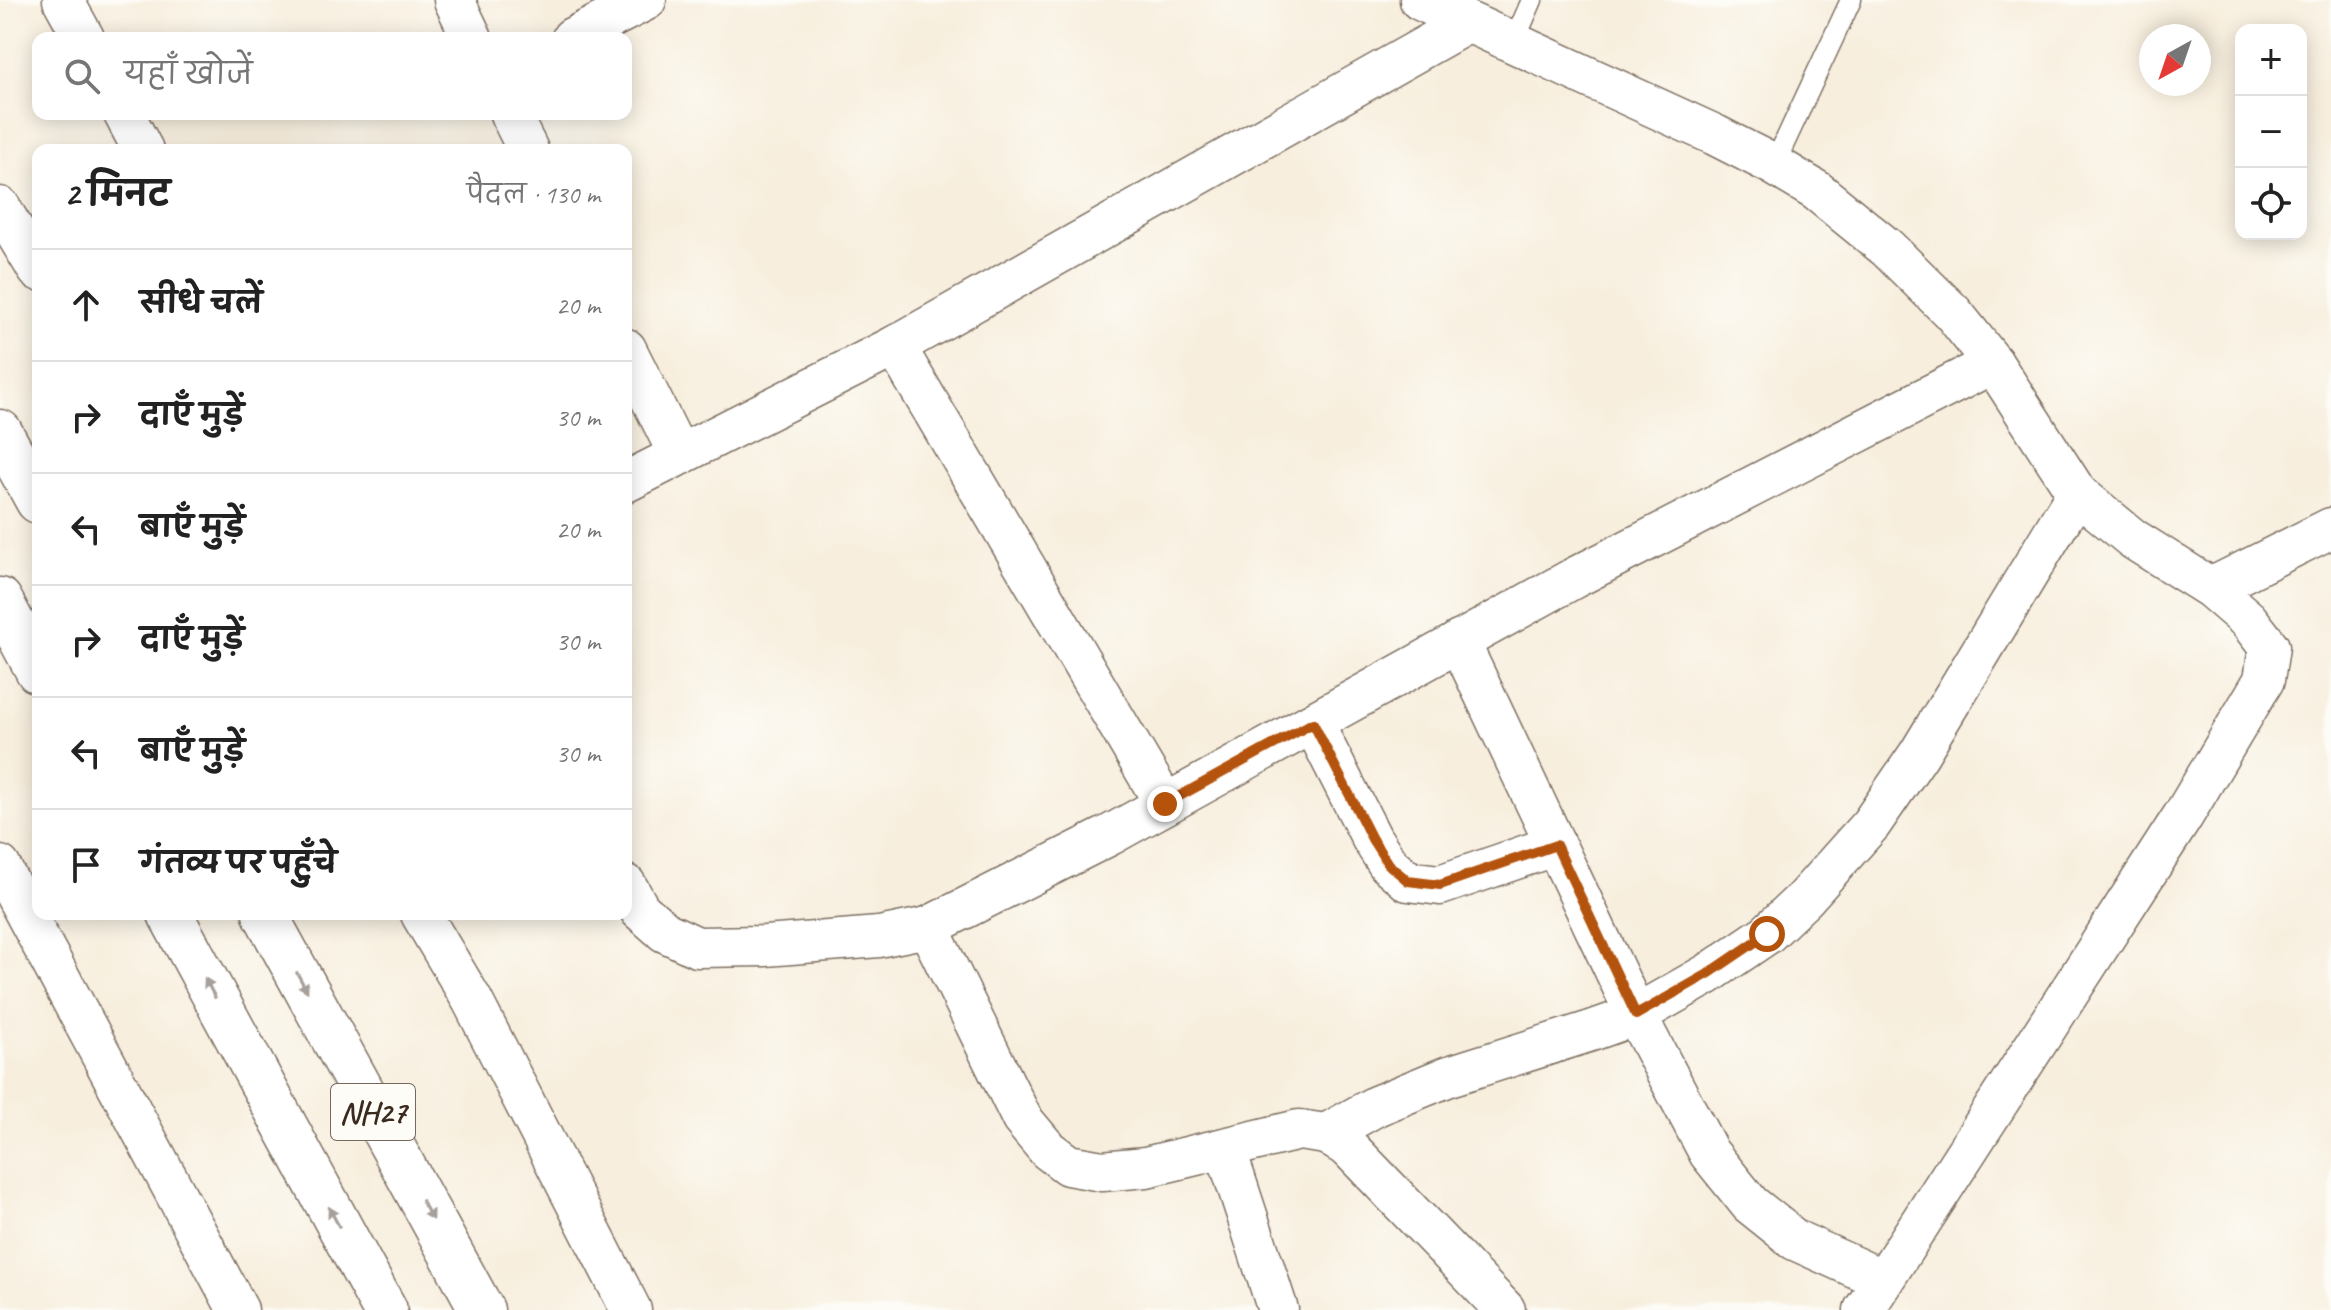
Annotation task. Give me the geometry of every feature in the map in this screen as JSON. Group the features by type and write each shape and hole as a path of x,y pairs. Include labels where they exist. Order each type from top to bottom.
{"highway":[{"path":"0,432 32,490"},
{"path":"0,600 32,660"},
{"name":"NH27","path":"173,920 385,1310"},
{"name":"NH27","path":"268,920 482,1310"}],"street":[{"path":"63,0 81,32"},
{"path":"454,0 469,32"},
{"path":"584,32 646,0"},
{"path":"1420,0 1715,135 1817,191 1887,248 1953,313 1993,363 2077,493 2133,539 2211,588 2248,620 2269,647 2264,680 2183,816 1873,1295 1750,1204 1709,1153 1636,1015 1459,641"},
{"path":"632,479 895,346 1467,23"},
{"path":"127,120 140,144"},
{"path":"513,120 525,144"},
{"path":"0,207 32,260"},
{"path":"895,346 1165,804"},
{"path":"632,361 679,455"},
{"path":"632,896 640,910 665,932 697,947 765,946 879,937 928,927 1110,835 1574,578 1993,363"},
{"path":"1326,1134 1376,1106 1449,1076 1636,1015 1708,974 1767,934 1805,898 1871,824 1919,754 2077,493"},
{"path":"2211,588 2331,528"},
{"path":"1313,723 1372,839 1388,864 1408,881 1440,885 1556,845"},
{"path":"0,866 221,1301"},
{"path":"425,920 472,1000 631,1310"},
{"path":"928,927 1022,1119 1048,1150 1068,1165 1102,1171 1146,1167 1299,1130 1326,1134 1349,1148 1505,1310"},
{"path":"1225,1148 1278,1310"}],"lane":[{"path":"1513,44 1532,0"},
{"path":"1774,165 1851,0"}],"route":[{"path":"1165,804 1313,723 1372,839 1388,864 1408,881 1440,885 1556,845 1636,1015 1708,974 1767,934"}]}
